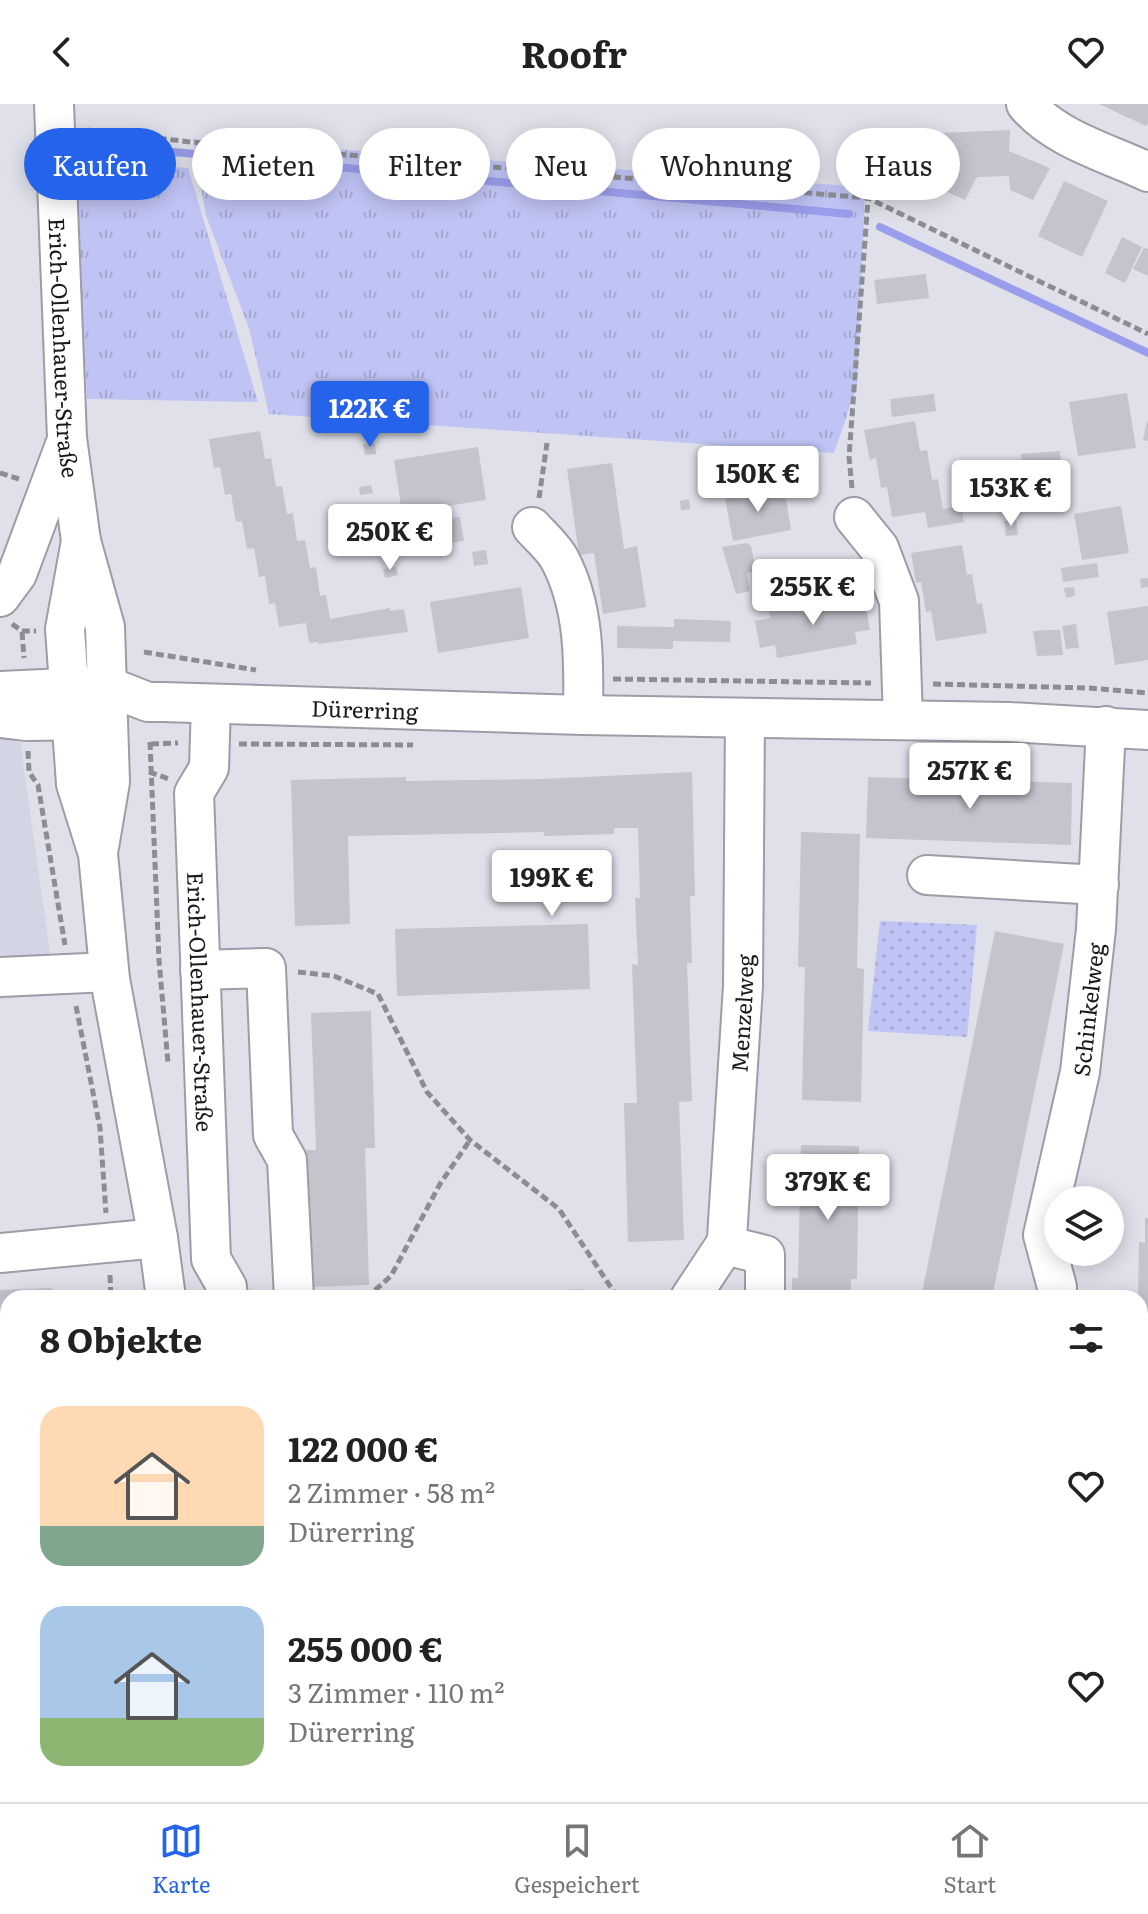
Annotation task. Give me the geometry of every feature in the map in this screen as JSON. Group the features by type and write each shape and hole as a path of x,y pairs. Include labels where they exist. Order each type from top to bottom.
{"street":[{"path":"1026,104 1036,116 1058,131 1148,172"},
{"name":"Erich-Ollenhauer-Straße","path":"54,115 67,438 81,541 105,627 110,782 98,854"},
{"path":"0,597 17,574 67,438"},
{"path":"854,517 879,548 899,601 903,720"},
{"path":"532,527 560,559 579,615 584,697"},
{"name":"Erich-Ollenhauer-Straße","path":"81,541 66,617 76,784 98,854 109,972 165,1290"},
{"path":"0,691 70,703"},
{"name":"Dürerring","path":"70,703 107,703 149,716 211,704 584,697 745,718 1106,726 1148,730"},
{"path":"0,718 27,721 70,703"},
{"name":"Erich-Ollenhauer-Straße","path":"211,704 209,768 194,793 211,1259 227,1290"},
{"name":"Menzelweg","path":"695,1290 725,1245 743,986 745,718"},
{"name":"Schinkelweg","path":"1057,1287 1043,1235 1080,1072 1099,885 1106,726"},
{"path":"927,875 1099,885"},
{"path":"200,970 266,968 273,1135 287,1160 294,1290"},
{"path":"0,977 109,972"},
{"path":"0,1253 158,1238"},
{"path":"725,1245 765,1255 765,1290"}],"path":[{"path":"54,115 191,142 836,195"},
{"path":"854,517 849,457 868,200"},
{"path":"872,200 1148,334"},
{"path":"532,527 547,443"},
{"path":"0,473 24,481"},
{"path":"22,631 24,662"},
{"path":"144,652 267,672"},
{"path":"584,697 902,683 1089,688 1148,693"},
{"path":"149,716 150,772"},
{"path":"29,772 38,785 100,1128 111,1290"},
{"path":"266,968 334,976 378,994 427,1092 470,1140 559,1209 613,1290"},
{"path":"375,1290 391,1276 440,1184 470,1140"}],"shaded area":[{"path":"0,740 20,740 56,995 0,999"}],"green space":[{"path":"343,150 359,151 359,200 490,200 490,160 506,161 506,200 616,200 616,169 632,170 632,200 820,200 820,184 836,185 836,200 864,200 857,386 834,453 269,414 249,328 206,216 203,200 343,200"},
{"path":"176,167 188,168 192,200 198,200 258,402 87,399 76,200 176,200"},
{"path":"880,921 977,925 967,1037 868,1031"}],"building":[{"path":"1099,104 1148,104 1148,123 1146,126"},
{"path":"1010,130 1009,151 1050,168 1033,200 1010,190 1009,176 977,177 965,200 960,198 960,132"},
{"path":"1064,181 1108,201 1082,257 1038,236"},
{"path":"1122,237 1142,247 1125,283 1105,273"},
{"path":"1144,248 1148,249 1148,276 1133,269"},
{"path":"926,274 929,298 877,304 874,280"},
{"path":"1127,393 1136,448 1078,456 1069,402"},
{"path":"934,394 936,411 892,417 890,399"},
{"path":"915,421 920,451 927,450 932,480 938,479 943,509 961,506 964,522 928,528 925,512 892,517 887,487 881,488 876,458 870,460 864,430"},
{"path":"1148,422 1148,441 1143,440"},
{"path":"260,431 265,459 271,458 276,487 282,486 287,514 293,513 297,541 305,540 310,568 316,567 320,596 326,595 330,619 390,608 390,611 404,609 408,632 318,644 309,643 306,623 279,627 275,603 269,604 265,576 259,577 254,548 247,549 242,521 236,522 231,494 225,495 220,467 214,468 209,439"},
{"path":"375,443 376,454 365,455 363,444"},
{"path":"478,447 486,500 402,513 394,460"},
{"path":"1060,451 1061,465 1023,468 1021,454"},
{"path":"612,463 624,549 637,546 646,607 603,614 594,553 579,555 567,469"},
{"path":"371,485 373,493 360,495 359,487"},
{"path":"784,487 791,530 733,541 725,498"},
{"path":"689,499 690,509 681,510 680,501"},
{"path":"1121,506 1129,553 1082,560 1074,514"},
{"path":"460,517 464,541 436,545 432,520"},
{"path":"1016,520 1018,535 1006,536 1004,521"},
{"path":"388,537 389,546 380,547 379,538"},
{"path":"747,543 751,546 756,571 747,573 750,591 736,594 722,547"},
{"path":"962,545 967,575 972,574 977,604 982,603 987,633 936,641 931,611 926,612 921,582 916,583 911,553"},
{"path":"486,550 488,564 474,566 472,552"},
{"path":"1097,563 1099,577 1063,582 1061,568"},
{"path":"396,567 398,575 385,578 383,569"},
{"path":"1148,578 1148,587 1141,588 1140,579"},
{"path":"521,587 529,638 438,653 430,602"},
{"path":"1074,587 1075,596 1066,598 1064,588"},
{"path":"848,597 850,606 865,603 870,630 855,632 857,644 777,658 775,645 760,648 755,621 770,618 769,610"},
{"path":"1148,606 1148,660 1115,665 1107,612"},
{"path":"674,619 731,621 730,642 673,641 673,649 617,648 617,626 674,627"},
{"path":"1076,624 1079,648 1066,649 1062,626"},
{"path":"1060,630 1063,655 1037,656 1033,631"},
{"path":"692,772 695,896 690,896 692,963 687,963 692,1101 679,1102 684,1240 628,1242 624,1103 637,1103 632,964 638,965 635,898 640,898 638,828 614,828 614,834 544,836 544,832 348,836 350,924 295,926 291,780 406,777 406,781 542,779"},
{"path":"868,777 1072,783 1071,845 866,838"},
{"path":"801,832 860,834 857,968 864,969 861,1102 802,1100 805,967 798,967"},
{"path":"588,924 590,989 397,996 395,929"},
{"path":"995,931 1064,944 994,1290 923,1290"},
{"path":"371,1011 375,1148 365,1148 369,1285 310,1287 306,1150 316,1150 311,1013"},
{"path":"801,1145 859,1146 857,1279 851,1279 851,1290 792,1290 792,1278 798,1278"},
{"path":"1145,1218 1148,1218 1148,1290 1138,1290 1139,1242 1145,1243"},
{"path":"52,1288 52,1290 0,1290"}],"waterway":[{"path":"176,152 849,214"},
{"path":"880,227 1148,353"}]}
